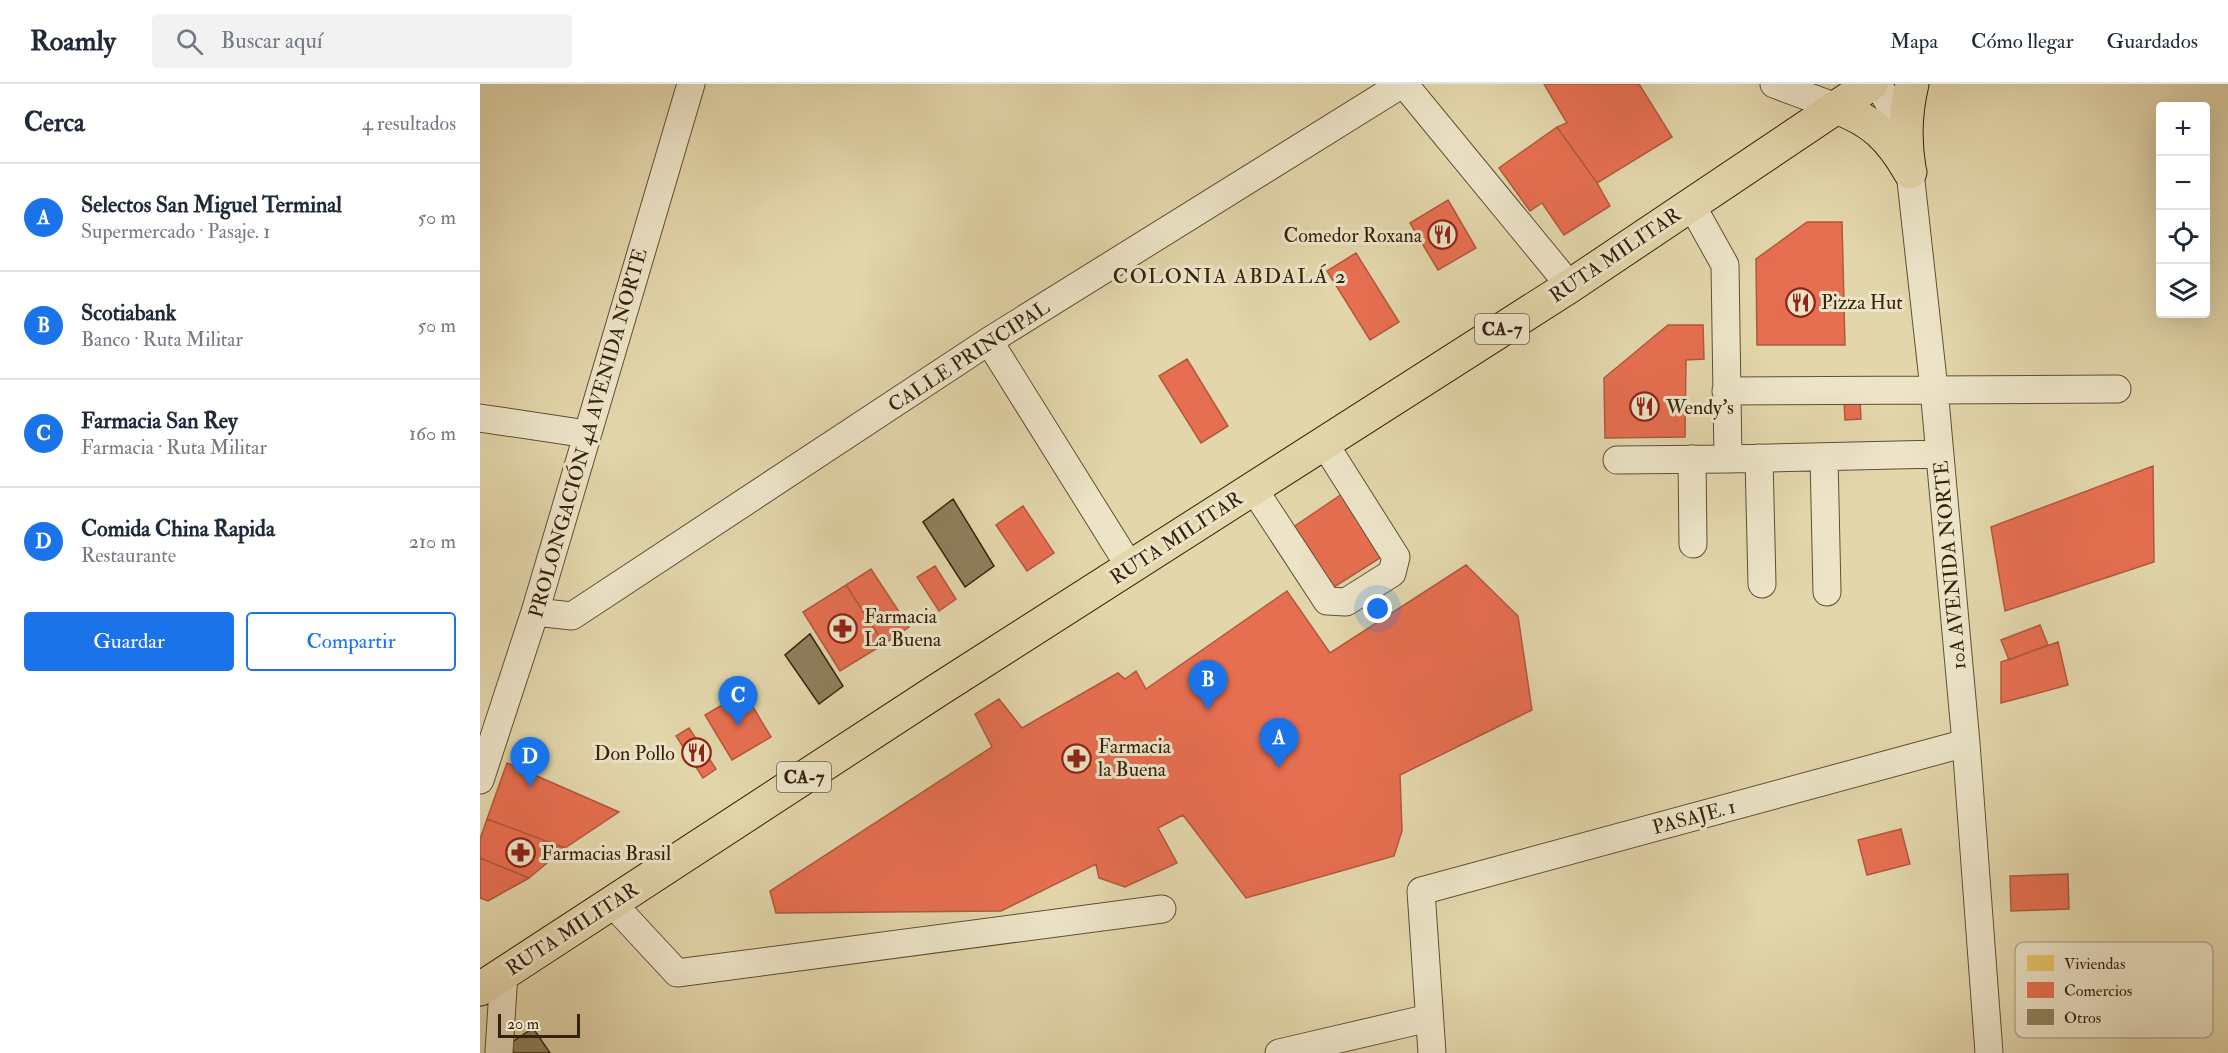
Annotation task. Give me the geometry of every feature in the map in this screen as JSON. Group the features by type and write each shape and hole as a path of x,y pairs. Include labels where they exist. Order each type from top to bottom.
{"main road":[{"name":"RUTA MILITAR","path":"492,981 1130,567 1570,286 1870,84"},
{"path":"1910,172 1905,140 1906,107 1912,84"},
{"path":"1836,107 1860,116 1880,131 1897,150 1910,172"}],"street":[{"name":"PROLONGACIÓN 4A AVENIDA NORTE","path":"480,780 535,612 691,84"},
{"path":"1403,84 1570,286"},
{"name":"CALLE PRINCIPAL","path":"535,612 572,616 989,341 1403,84"},
{"path":"1774,84 1836,107"},
{"name":"10A AVENIDA NORTE","path":"1878,84 1892,109 1910,172 1934,389 1966,743 1989,1053"},
{"path":"1691,204 1725,265 1728,459"},
{"path":"989,341 1130,567"},
{"path":"1726,391 2117,389"},
{"path":"480,418 587,434"},
{"path":"1253,489 1327,601 1346,602 1392,573 1396,557 1324,443"},
{"path":"1617,460 1940,454"},
{"path":"1824,457 1827,592"},
{"path":"1759,458 1762,584"},
{"path":"1692,459 1693,544"},
{"name":"PASAJE. 1","path":"1429,1018 1421,891 1966,743"},
{"path":"612,903 677,973 1162,909"},
{"path":"492,981 499,1052"},
{"path":"1279,1053 1429,1018 1431,1053"}],"building: Comercios":[{"path":"1544,84 1639,84 1672,137 1597,183 1557,127 1567,123"},
{"path":"1557,127 1597,183 1610,206 1564,235 1542,203 1530,211 1499,168"},
{"name":"Comedor Roxana","path":"1448,200 1476,248 1438,270 1410,223"},
{"name":"Pizza Hut","path":"1807,222 1842,222 1845,345 1757,345 1756,259"},
{"path":"1356,253 1399,322 1370,340 1327,271"},
{"name":"Wendy's","path":"1668,325 1703,325 1704,359 1686,360 1685,437 1605,438 1604,378"},
{"path":"1187,359 1228,426 1201,443 1159,376"},
{"path":"1844,401 1860,401 1861,419 1845,420"},
{"path":"2153,466 2154,562 2005,611 1991,527"},
{"path":"1342,494 1383,556 1331,589 1292,528"},
{"path":"1023,506 1054,553 1027,571 996,525"},
{"path":"1466,565 1518,616 1532,710 1400,775 1402,831 1394,856 1246,898 1183,815 1158,828 1177,863 1125,887 1099,878 1096,864 1001,911 776,913 770,891 992,747 975,714 999,699 1022,728 1118,673 1125,679 1136,671 1146,689 1287,591 1330,653"},
{"path":"935,566 956,599 939,611 917,577"},
{"path":"871,569 909,627 884,644 846,585"},
{"name":"Farmacia La Buena","path":"846,585 884,644 840,671 803,612"},
{"path":"2040,625 2048,645 2009,660 2001,640"},
{"path":"2058,642 2068,685 2001,703 2001,662"},
{"path":"744,692 771,737 732,760 705,715"},
{"name":"Don Pollo","path":"689,728 716,769 703,778 676,736"},
{"path":"507,763 619,812 565,848 487,819"},
{"name":"Farmacias Brasil","path":"487,819 565,848 529,878 480,858 480,839"},
{"path":"1901,829 1910,864 1867,875 1858,840"},
{"path":"480,858 529,878 488,901 480,898"},
{"path":"2068,874 2069,909 2011,911 2010,876"}],"building: Otros":[{"path":"953,499 994,566 965,587 923,522"},
{"path":"810,634 843,686 819,704 785,655"},
{"path":"533,1028 550,1053 514,1053 508,1045"}],"place":[{"name":"Comedor Roxana","path":"1443,235"},
{"name":"Pizza Hut","path":"1800,302"},
{"name":"Wendy's","path":"1645,407"},
{"name":"Farmacia La Buena","path":"843,628"},
{"name":"Scotiabank","path":"1208,710"},
{"name":"Farmacia San Rey","path":"738,726"},
{"name":"Don Pollo","path":"696,753"},
{"name":"Farmacia la Buena","path":"1077,758"},
{"name":"Selectos San Miguel Terminal","path":"1279,768"},
{"name":"Comida China Rapida","path":"530,787"},
{"name":"Farmacias Brasil","path":"520,853"}],"district":[{"name":"COLONIA ABDALÁ 2","path":"1230,276"}]}
